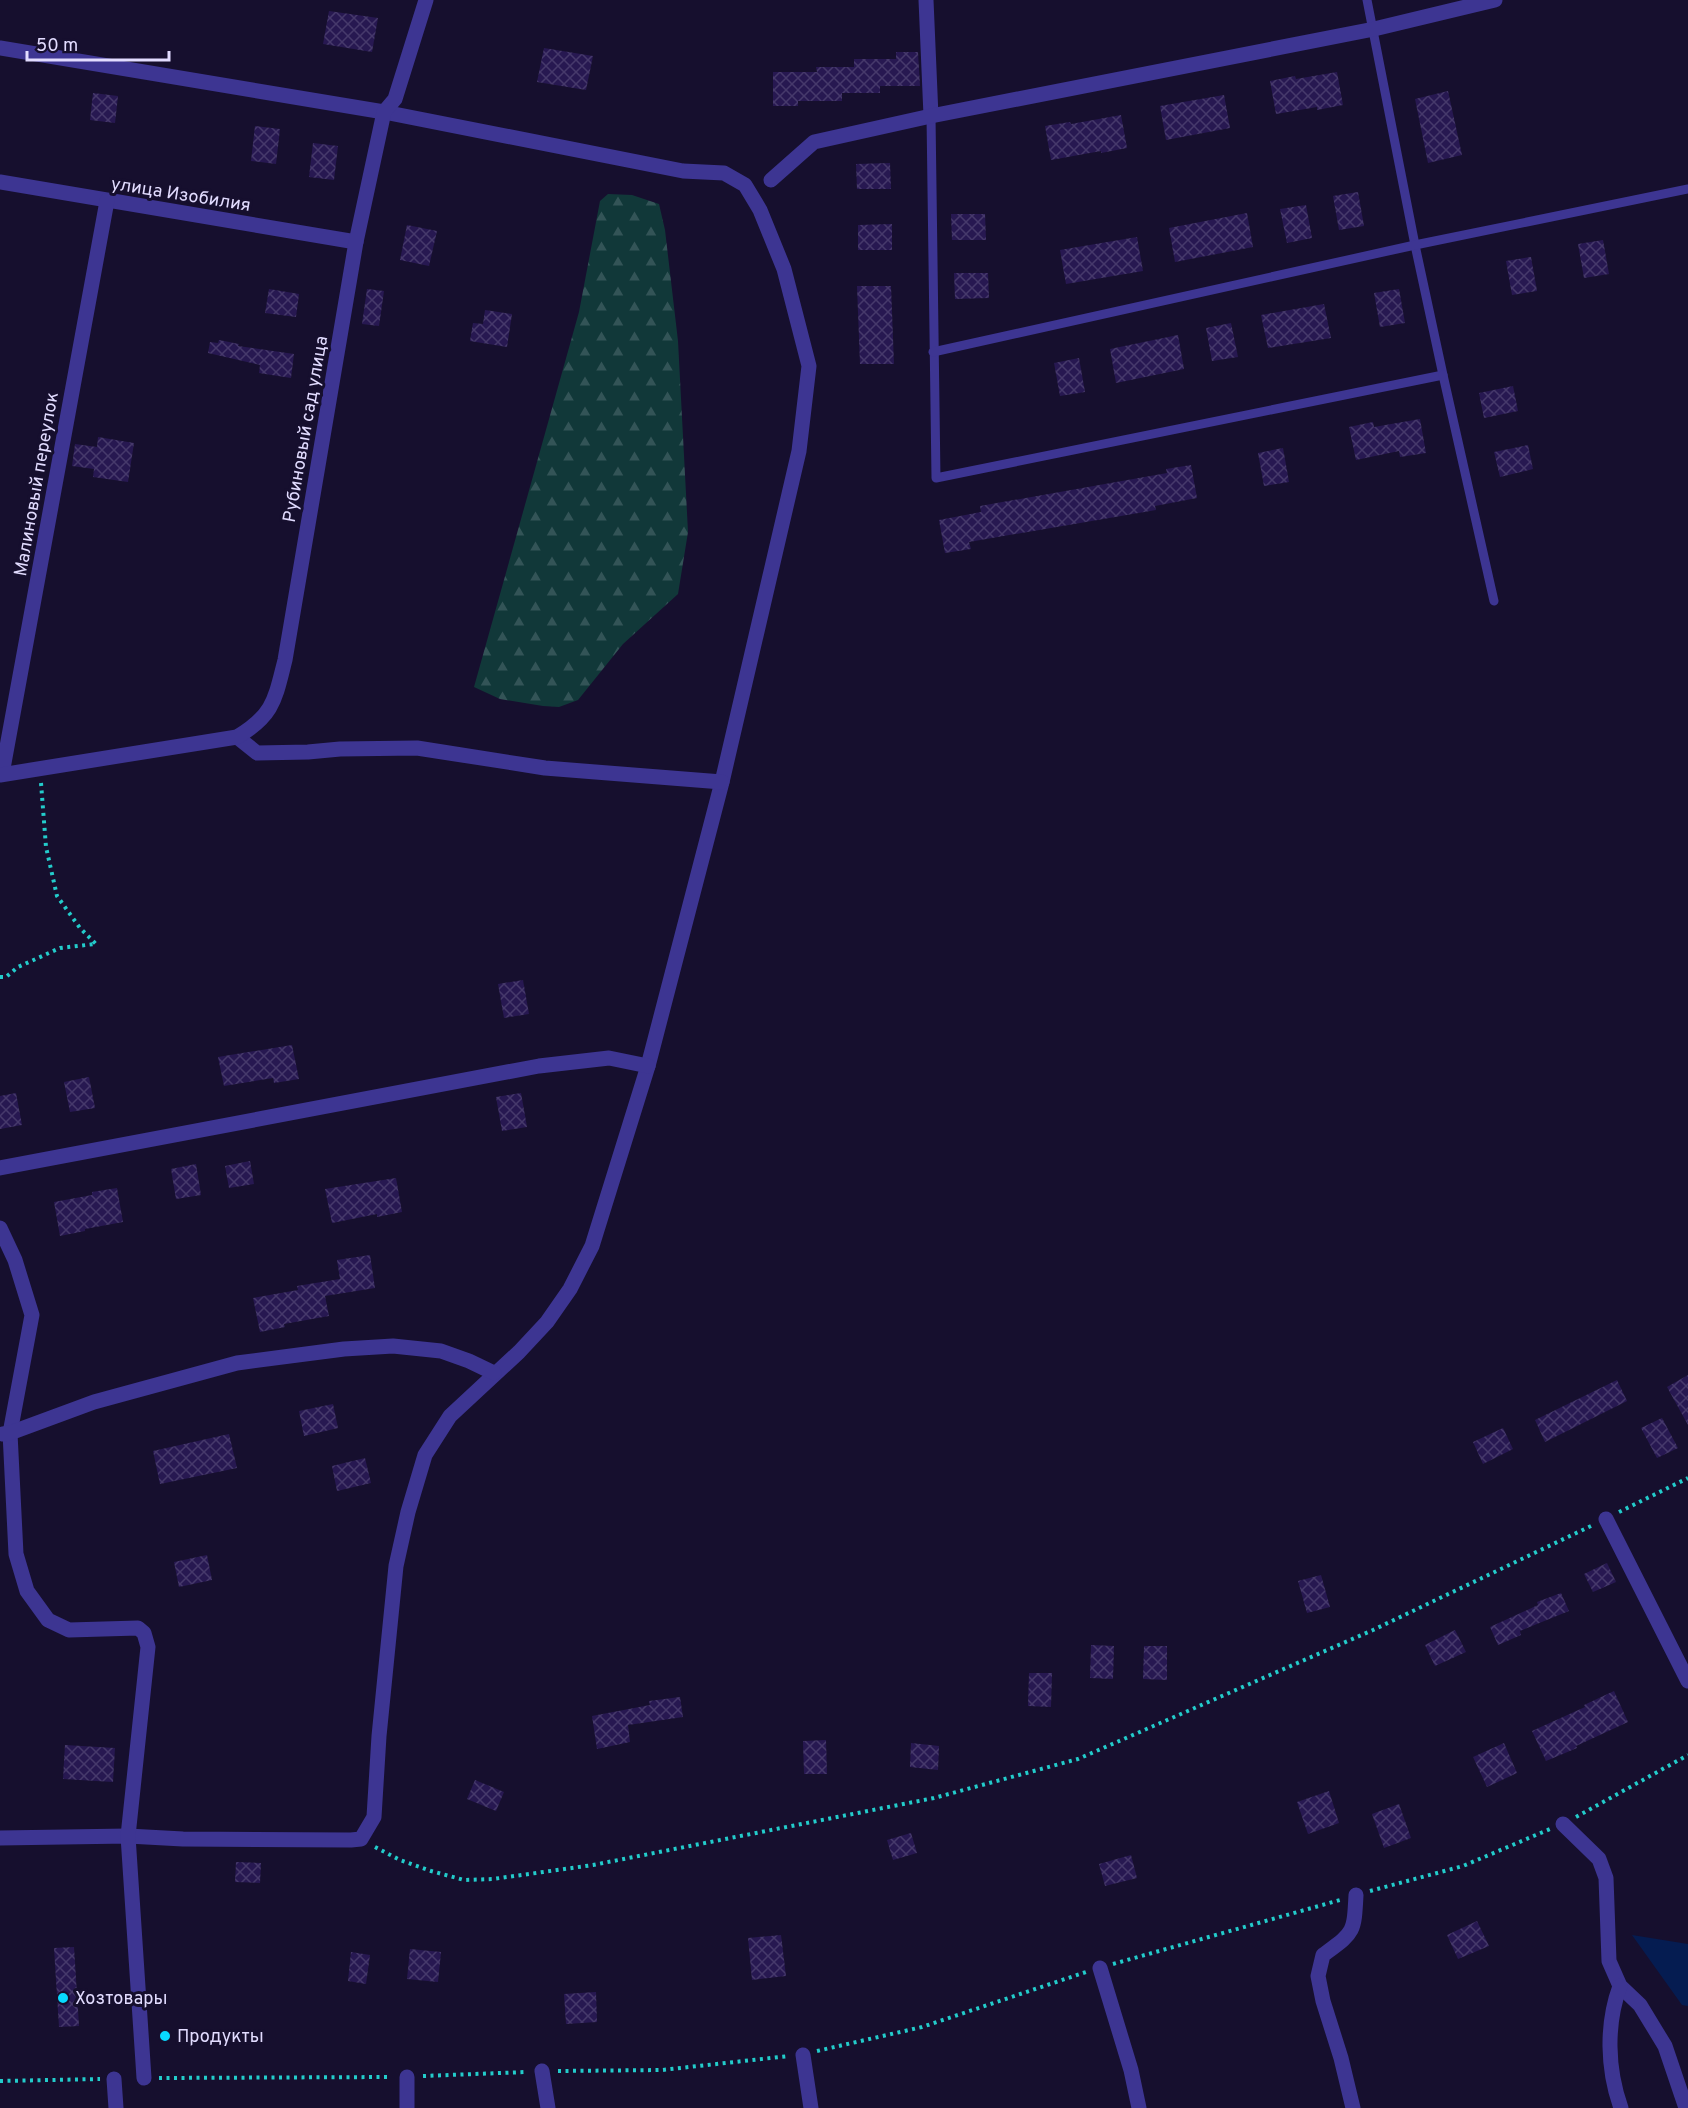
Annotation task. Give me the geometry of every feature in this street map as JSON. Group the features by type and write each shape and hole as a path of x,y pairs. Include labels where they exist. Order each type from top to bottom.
{"street":[{"name":"Рубиновый сад улица","path":"237,737 250,729 270,709 285,660 356,242 384,112 395,99 426,0"},
{"path":"926,0 931,116"},
{"path":"771,180 814,142 931,116 1374,29 1495,0"},
{"path":"0,48 384,112 683,171 724,173 745,185 756,202 784,269 809,366 799,451 722,782 648,1066 592,1246 570,1289 547,1322 519,1352 450,1416 424,1455 396,1566 379,1736 374,1817 361,1839 183,1839 128,1836 0,1838"},
{"name":"улица Изобилия","path":"0,182 356,242"},
{"name":"Малиновый переулок","path":"1,775 107,201"},
{"path":"1,775 237,737 257,753 350,748 417,748 545,768 722,782"},
{"path":"0,1168 539,1066 609,1058 648,1066"},
{"path":"0,1228 15,1260 32,1315 5,1433 16,1554 27,1591 36,1607 48,1620 69,1630 138,1629 144,1633 148,1647 128,1836 144,2078"},
{"path":"5,1433 94,1402 237,1363 344,1349 393,1346 441,1351 494,1373"},
{"path":"1606,1519 1688,1681"},
{"path":"1563,1824 1599,1859 1606,1878 1609,1961 1620,1986 1640,2005 1660,2036 1686,2108"},
{"path":"1353,2108 1318,1976 1323,1955 1346,1939 1354,1926 1356,1896"},
{"path":"1100,1968 1131,2070 1139,2108"},
{"path":"1620,1986 1613,2007 1609,2053 1621,2108"},
{"path":"803,2055 811,2108"},
{"path":"542,2071 548,2108"},
{"path":"407,2077 407,2108"},
{"path":"114,2079 116,2108"}],"lane":[{"path":"1367,0 1415,245 1494,601"},
{"path":"931,116 936,478 1443,375"},
{"path":"933,352 1415,245 1688,189"}],"path":[{"path":"0,977 6,977 18,967 60,948 96,944 80,928 57,896 46,848 39,768"},
{"path":"361,1839 400,1860 431,1871 464,1880 493,1879 593,1865 934,1798 1078,1759 1373,1630 1688,1478"},
{"path":"144,2078 407,2077 542,2071 662,2070 803,2055 922,2027 1100,1968 1462,1866 1563,1824 1688,1755"},
{"path":"0,2081 114,2079"}],"green space":[{"path":"608,194 632,195 659,204 665,230 678,341 688,532 678,594 623,644 578,700 559,707 500,699 474,687 579,312 600,201"}],"water":[{"path":"1632,1935 1688,1944 1688,2006 1682,2005"}],"building":[{"path":"329,11 378,18 372,52 323,44"},
{"path":"544,48 593,56 586,90 537,82"},
{"path":"896,52 918,52 920,86 880,86 880,93 842,93 842,101 798,101 798,106 773,106 773,72 817,72 816,67 854,67 854,59 896,59"},
{"path":"1337,72 1343,105 1276,114 1270,81"},
{"path":"1448,91 1462,155 1428,163 1415,99"},
{"path":"93,93 118,96 115,123 90,120"},
{"path":"1224,95 1230,128 1166,140 1160,106"},
{"path":"1121,115 1127,148 1051,160 1045,126"},
{"path":"255,126 280,129 276,164 251,161"},
{"path":"313,143 338,146 334,180 309,177"},
{"path":"890,163 891,189 857,189 856,164"},
{"path":"1358,192 1364,226 1339,230 1333,196"},
{"path":"1306,205 1312,238 1287,243 1280,209"},
{"path":"1247,213 1253,247 1175,262 1169,228"},
{"path":"951,214 985,214 986,240 952,240"},
{"path":"892,224 892,250 858,250 858,225"},
{"path":"407,225 437,231 429,266 400,260"},
{"path":"1137,237 1143,271 1066,284 1060,250"},
{"path":"1603,240 1609,274 1584,278 1578,244"},
{"path":"1531,257 1537,291 1512,295 1506,261"},
{"path":"954,273 988,273 989,298 955,299"},
{"path":"857,286 891,286 894,364 860,364"},
{"path":"269,289 299,294 296,317 265,313"},
{"path":"367,289 384,291 379,326 362,324"},
{"path":"1399,289 1405,323 1380,327 1374,293"},
{"path":"1324,304 1331,338 1268,348 1261,315"},
{"path":"485,310 512,314 507,347 470,341 473,323 483,324"},
{"path":"1231,323 1238,357 1212,361 1206,328"},
{"path":"1178,335 1184,369 1116,383 1110,349"},
{"path":"219,340 239,344 238,346 294,354 291,378 259,373 260,365 208,353 210,342 218,343"},
{"path":"1079,358 1085,392 1060,396 1054,363"},
{"path":"1513,386 1518,411 1484,418 1479,393"},
{"path":"1420,419 1426,453 1400,457 1399,451 1356,460 1349,427 1373,422 1374,427"},
{"path":"98,437 134,443 128,482 93,477 94,469 72,466 75,444 97,447"},
{"path":"1528,445 1533,469 1500,477 1494,452"},
{"path":"1283,448 1289,482 1264,486 1258,453"},
{"path":"1191,465 1197,498 1155,506 1156,510 969,542 971,549 945,553 939,520 981,512 980,506 1167,473 1166,469"},
{"path":"523,980 529,1014 504,1018 498,984"},
{"path":"292,1045 299,1079 274,1083 273,1078 224,1086 218,1057"},
{"path":"89,1077 95,1108 70,1112 64,1082"},
{"path":"16,1093 22,1125 0,1129 0,1096"},
{"path":"521,1093 527,1127 502,1131 496,1097"},
{"path":"250,1161 254,1184 229,1188 225,1166"},
{"path":"196,1164 201,1195 176,1199 171,1169"},
{"path":"396,1178 402,1212 377,1217 377,1214 332,1223 325,1189"},
{"path":"117,1188 123,1222 60,1236 54,1202"},
{"path":"370,1255 375,1288 325,1296 329,1316 284,1324 285,1327 260,1332 253,1298 298,1290 297,1286 340,1279 337,1260"},
{"path":"1688,1375 1688,1425 1667,1387"},
{"path":"1617,1380 1627,1401 1545,1442 1535,1420"},
{"path":"333,1404 338,1428 304,1436 299,1411"},
{"path":"1662,1418 1678,1448 1657,1458 1641,1428"},
{"path":"1503,1428 1513,1449 1483,1464 1473,1442"},
{"path":"229,1434 237,1468 160,1484 153,1451"},
{"path":"365,1458 371,1483 337,1491 332,1466"},
{"path":"207,1555 212,1580 179,1587 174,1562"},
{"path":"1607,1563 1616,1582 1593,1592 1584,1574"},
{"path":"1321,1575 1330,1607 1307,1613 1298,1581"},
{"path":"1561,1593 1569,1611 1520,1631 1521,1635 1498,1645 1490,1627 1538,1605 1537,1602"},
{"path":"1455,1630 1466,1652 1435,1666 1425,1645"},
{"path":"1091,1645 1114,1646 1113,1679 1090,1678"},
{"path":"1144,1646 1167,1646 1167,1680 1143,1679"},
{"path":"1029,1673 1052,1673 1051,1707 1028,1706"},
{"path":"1614,1691 1628,1722 1546,1761 1532,1731"},
{"path":"680,1697 683,1717 628,1725 630,1742 597,1749 592,1716 650,1705 649,1701"},
{"path":"826,1740 827,1774 804,1774 803,1741"},
{"path":"911,1743 939,1746 938,1770 910,1767"},
{"path":"1504,1743 1517,1773 1487,1787 1473,1757"},
{"path":"65,1745 115,1748 113,1782 63,1779"},
{"path":"475,1780 504,1792 496,1811 467,1799"},
{"path":"1329,1791 1339,1823 1308,1834 1297,1802"},
{"path":"1399,1804 1411,1838 1384,1848 1372,1814"},
{"path":"911,1833 917,1853 893,1860 887,1840"},
{"path":"1131,1855 1137,1878 1105,1886 1099,1864"},
{"path":"236,1862 261,1863 260,1883 235,1882"},
{"path":"1477,1921 1489,1946 1458,1959 1447,1935"},
{"path":"781,1935 786,1976 752,1980 748,1938"},
{"path":"74,1947 79,2026 59,2027 54,1948"},
{"path":"410,1949 441,1952 438,1982 407,1979"},
{"path":"351,1952 370,1955 366,1984 348,1981"},
{"path":"596,1992 597,2022 566,2024 564,1994"}],"place":[{"name":"Хозтовары","path":"63,1998"},
{"name":"Продукты","path":"165,2036"}]}
